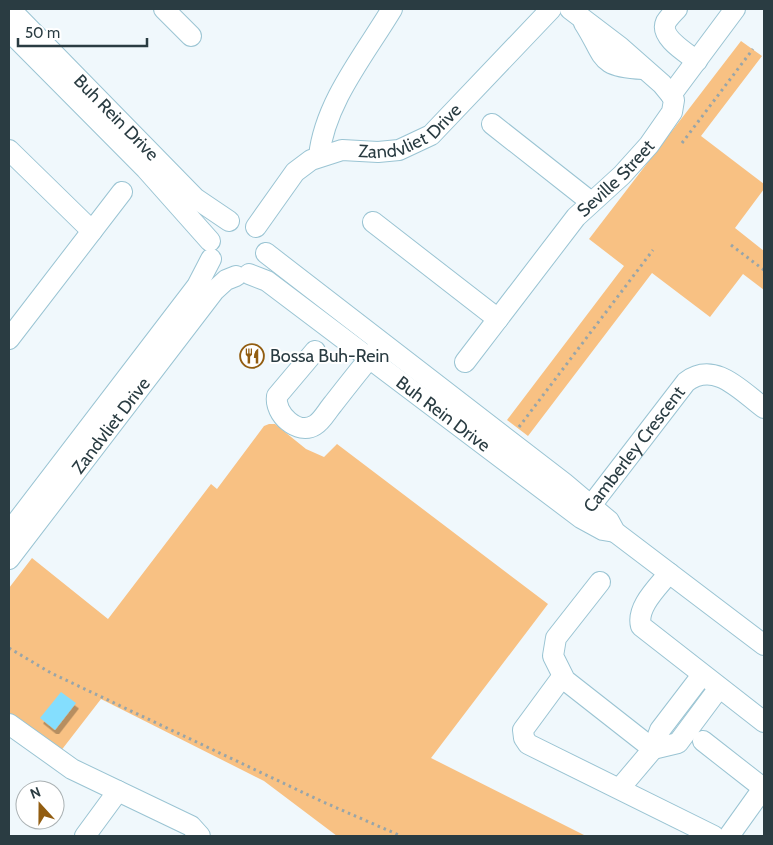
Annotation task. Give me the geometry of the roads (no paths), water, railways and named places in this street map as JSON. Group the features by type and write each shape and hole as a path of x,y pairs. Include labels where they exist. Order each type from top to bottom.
{"street":[{"name":"Buh Rein Drive","path":"10,9 195,198 229,221"},
{"path":"164,9 191,36"},
{"path":"319,156 322,134 337,100 392,9"},
{"name":"Zandvliet Drive","path":"256,226 296,172 319,156 342,150 388,152 421,142 440,127 552,9"},
{"path":"677,9 667,21 666,30 674,42 697,61"},
{"path":"575,13 620,47 672,95 735,9"},
{"name":"Buh Rein Drive","path":"9,30 146,169 210,250"},
{"name":"Seville Street","path":"465,362 576,217 622,175 668,120 672,112 672,95"},
{"path":"492,124 591,202"},
{"path":"10,154 92,232"},
{"path":"9,339 122,192"},
{"path":"239,220 256,226 266,243 266,253 263,262 243,275 223,273 210,250 221,225 229,221 239,220"},
{"path":"373,222 498,319"},
{"name":"Zandvliet Drive","path":"9,532 196,286 210,250"},
{"name":"Buh Rein Drive","path":"266,253 375,351"},
{"name":"Buh Rein Drive","path":"243,275 267,281 375,351 586,512 610,521 615,532 764,645"},
{"name":"Zandvliet Drive","path":"9,558 214,291 226,280 243,275"},
{"path":"315,351 277,396 276,402 280,414 299,428 305,429 319,422 375,351"},
{"name":"Camberley Crescent","path":"586,512 686,382 692,377 708,373 722,376 764,408"},
{"name":"Buh Rein Drive","path":"482,432 508,441 586,512"},
{"path":"669,573 642,609 639,620 641,626 764,722"},
{"path":"600,582 553,645 553,656 562,677 653,749"},
{"path":"620,788 653,749 660,730 702,675"},
{"path":"562,677 523,730 524,738 528,744 714,836"},
{"path":"653,749 678,743 719,688"},
{"path":"9,724 53,758 190,826 200,836"},
{"path":"702,741 764,787 729,836"},
{"path":"84,836 118,791"}],"place":[{"name":"Bossa Buh-Rein","path":"252,356"}]}
